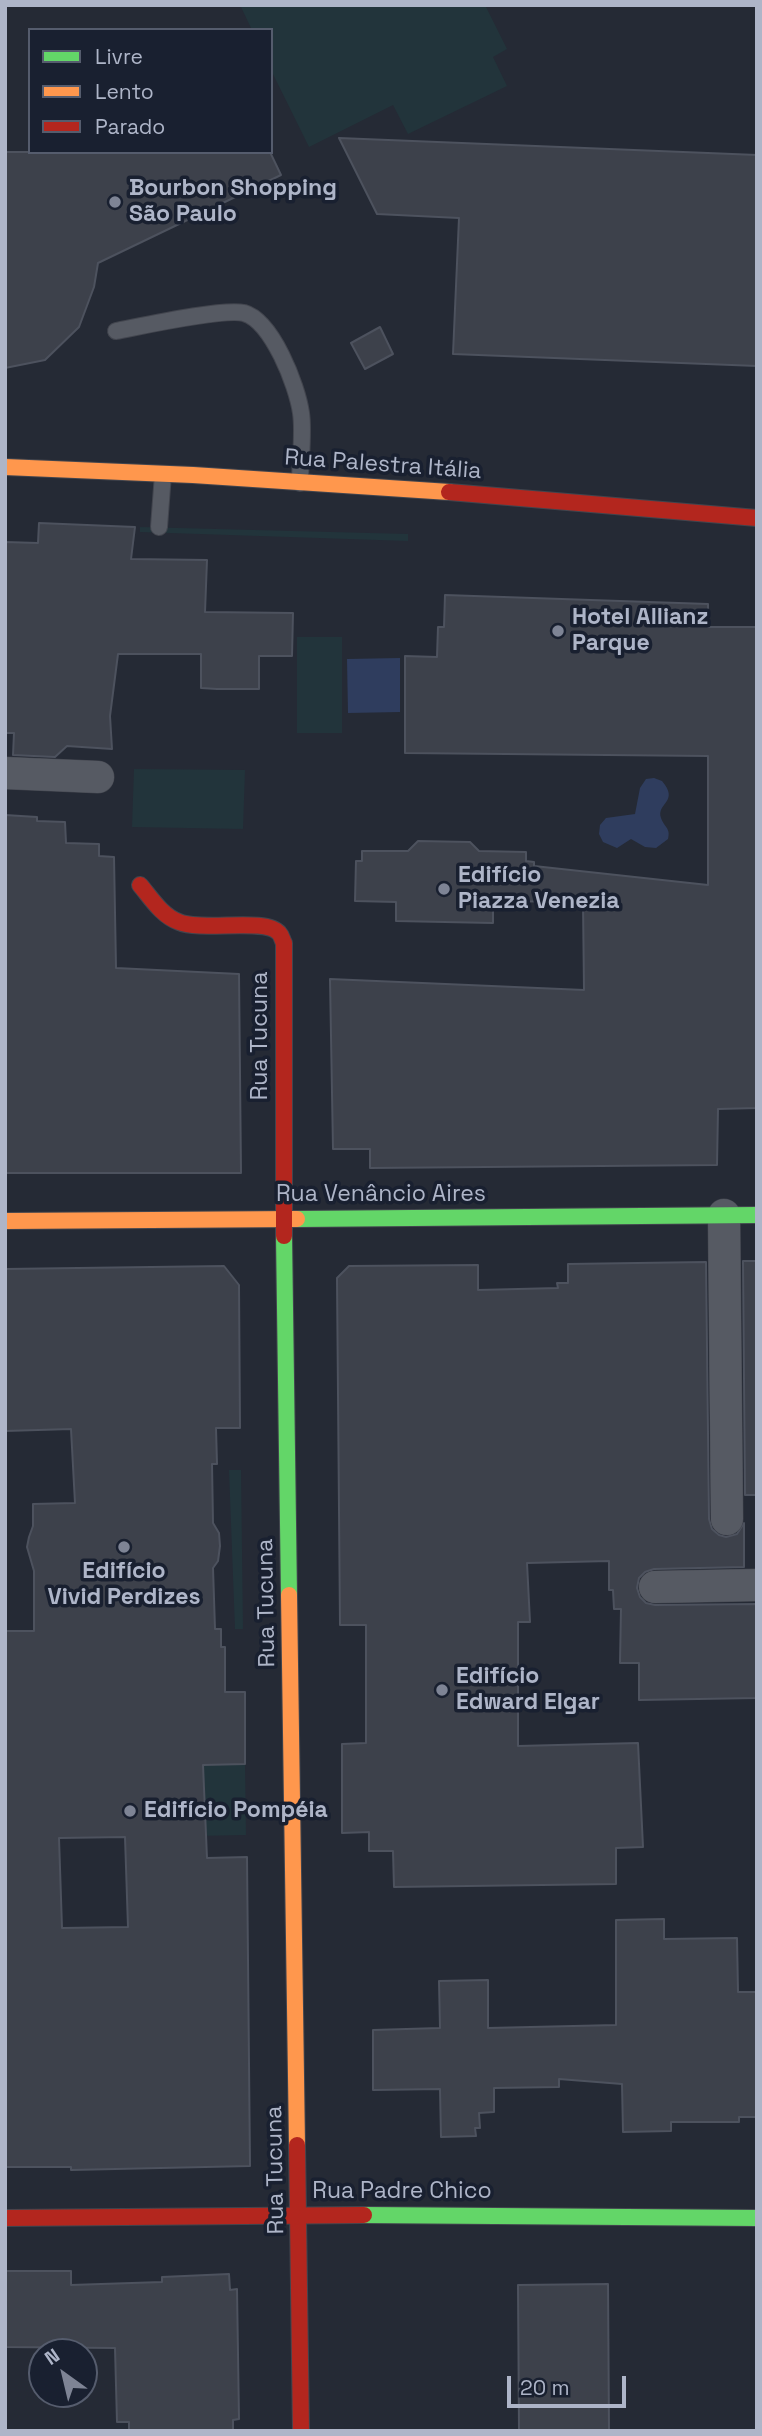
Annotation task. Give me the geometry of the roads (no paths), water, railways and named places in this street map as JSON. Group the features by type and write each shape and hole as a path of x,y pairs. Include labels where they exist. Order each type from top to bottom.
{"street":[{"name":"Rua Palestra Itália","path":"5,467 163,474 553,500 757,518"},
{"path":"5,773 98,777"},
{"name":"Rua Tucuna","path":"140,885 167,915 179,923 268,926 279,932 284,943 284,1218 301,2431"},
{"path":"724,1215 727,1519"},
{"name":"Rua Venâncio Aires","path":"5,1222 757,1215"},
{"path":"655,1587 757,1585"},
{"name":"Rua Padre Chico","path":"5,2218 299,2214 757,2218"}],"lane":[{"path":"116,331 223,313 243,313 260,321 285,362 301,413 300,483"},
{"path":"159,527 163,474"}],"water":[{"path":"400,658 400,712 348,713 347,659"},
{"path":"646,779 662,781 669,794 660,813 668,830 668,839 656,848 645,847 631,839 617,848 603,842 599,834 600,825 606,818 635,814 640,788"}],"place":[{"name":"Bourbon Shopping São Paulo","path":"115,202"},
{"name":"Hotel Allianz Parque","path":"558,631"},
{"name":"Edifício Piazza Venezia","path":"444,889"},
{"name":"Edifício Vivid Perdizes","path":"124,1547"},
{"name":"Edifício Edward Elgar","path":"442,1690"},
{"name":"Edifício Pompéia","path":"130,1811"}]}
